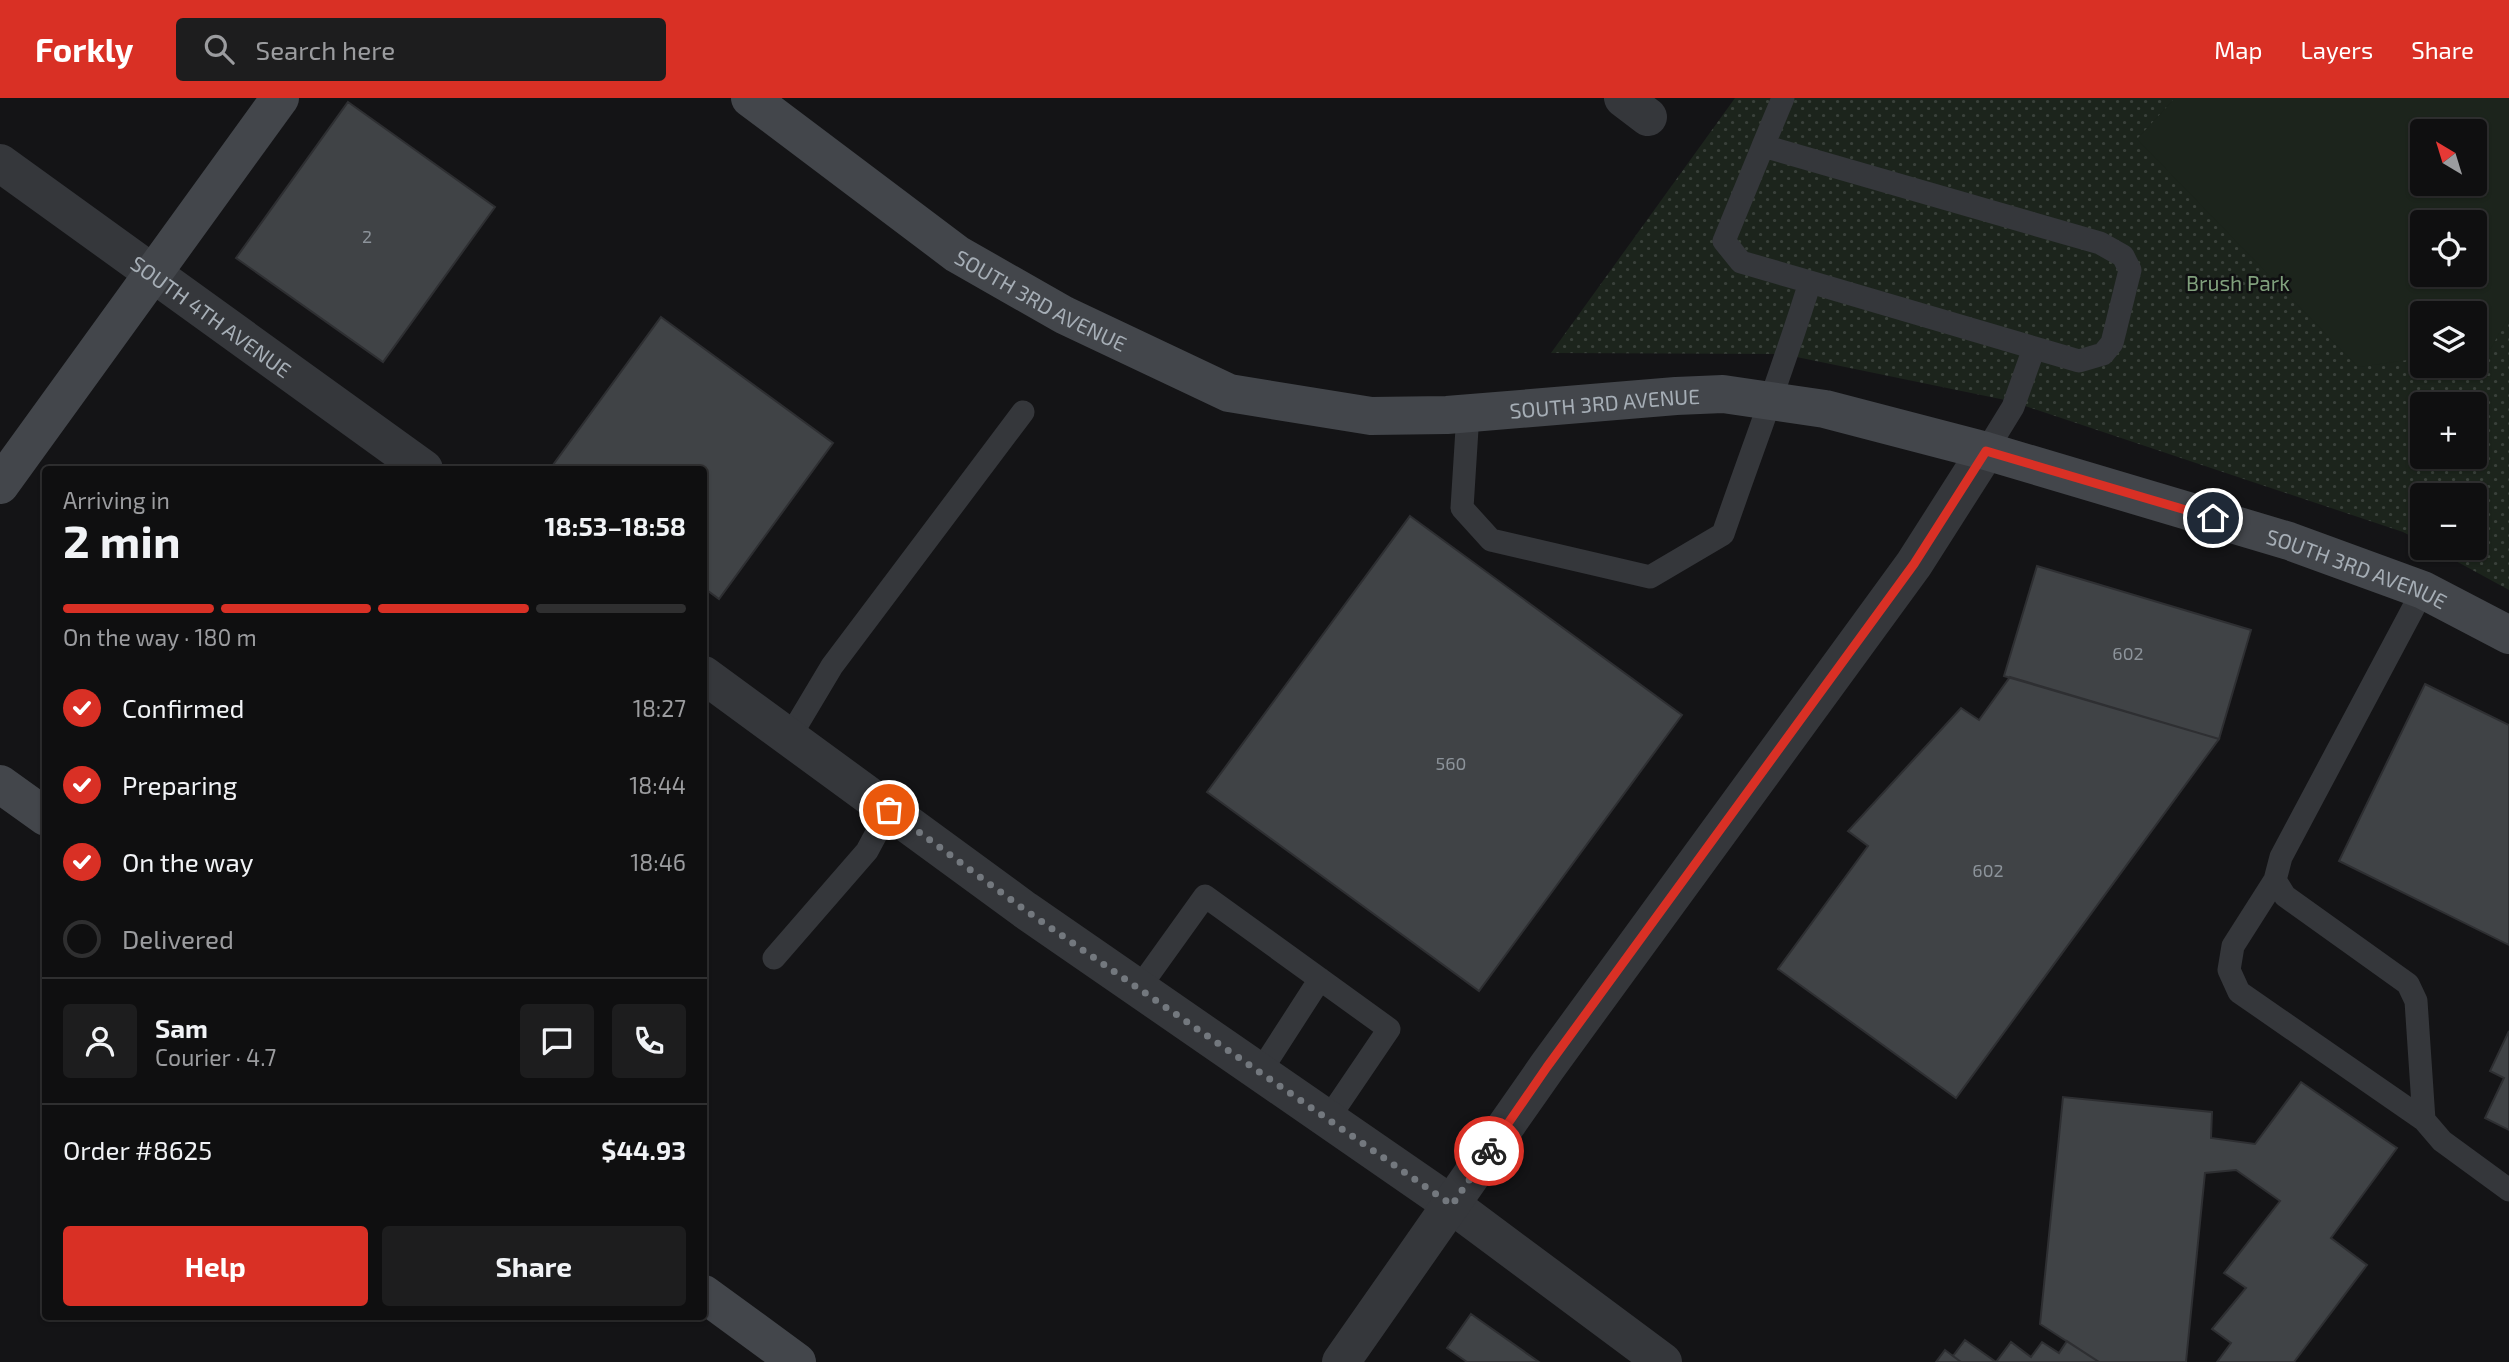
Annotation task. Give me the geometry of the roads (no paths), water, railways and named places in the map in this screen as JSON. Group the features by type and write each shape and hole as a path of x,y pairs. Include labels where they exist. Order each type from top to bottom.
{"street":[{"path":"0,485 280,98"},
{"name":"SOUTH 3RD AVENUE","path":"750,98 957,254 1063,315 1229,393 1371,416 1468,413 1723,394 1825,409 1986,451 2289,541 2423,590 2509,635"},
{"name":"SOUTH 4TH AVENUE","path":"0,163 420,466"},
{"path":"1341,1362 1547,1067 1914,564 1986,451"},
{"path":"707,677 1025,910 1452,1205 1663,1362"},
{"path":"0,784 42,814"},
{"path":"707,1296 797,1362"}],"lane":[{"path":"1763,146 2100,243 2123,256 2130,270 2112,343 2103,354 2079,361 1741,262 1724,241 1763,146 1783,98"},
{"path":"1468,413 1462,508 1491,540 1650,577 1723,534 1768,401 1791,344 1810,282"},
{"path":"1986,451 2013,407 2034,348"},
{"path":"789,737 832,666 1023,412"},
{"path":"2423,590 2281,857 2275,880 2233,946 2229,970 2239,992 2424,1120 2442,1141 2509,1190"},
{"path":"774,958 867,851 889,810"},
{"path":"2275,880 2285,896 2407,984 2416,1001 2424,1120"},
{"path":"1139,988 1205,897 1389,1029 1328,1119"},
{"path":"1260,1072 1320,979"}],"park label":[{"name":"Brush Park","path":"2238,282"}]}
